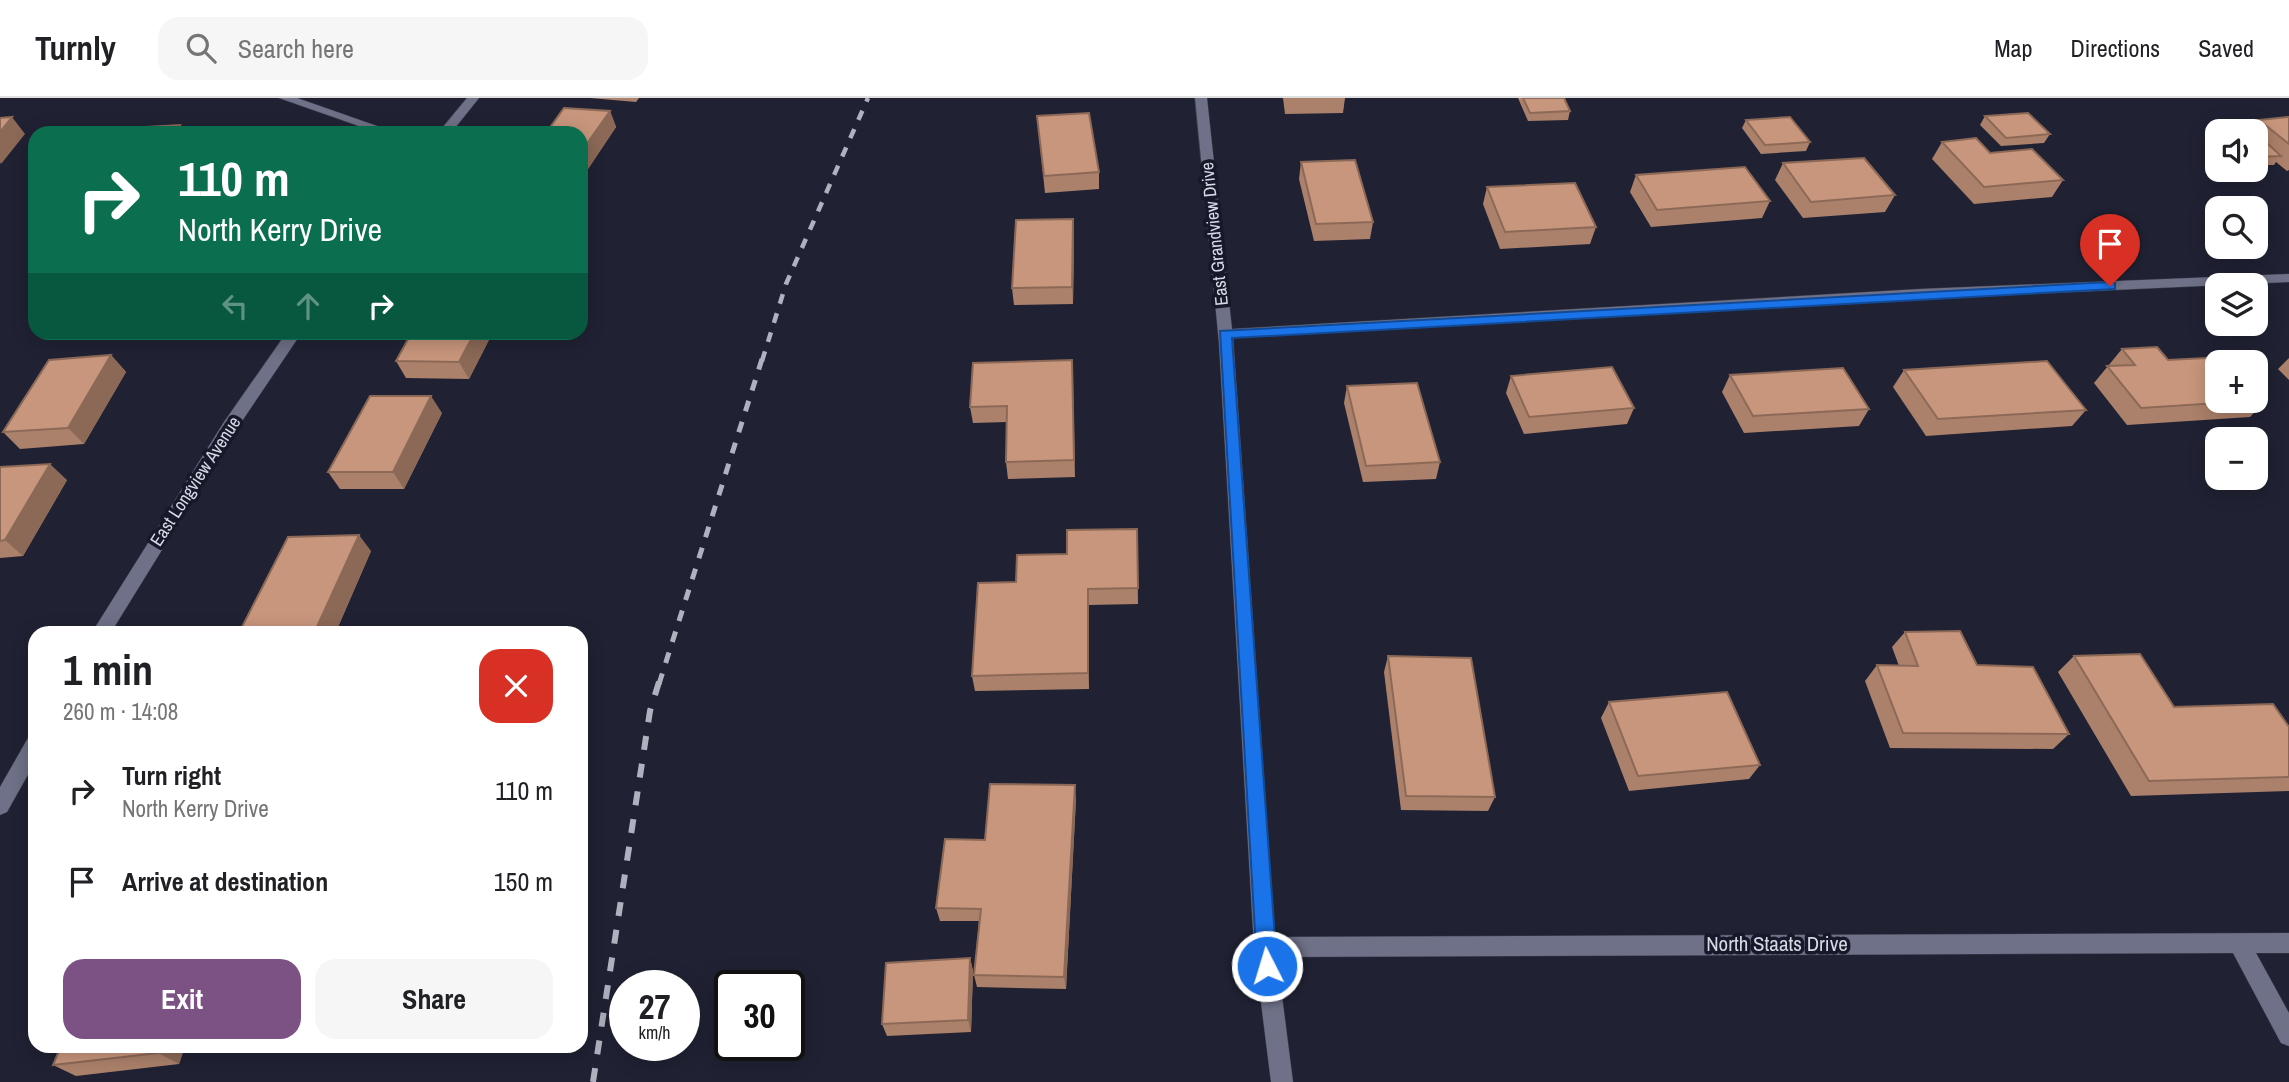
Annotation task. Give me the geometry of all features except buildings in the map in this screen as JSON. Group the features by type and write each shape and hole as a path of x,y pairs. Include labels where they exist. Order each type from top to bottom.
{"street":[{"path":"285,98 370,126"},
{"path":"450,126 473,98"},
{"name":"East Grandview Drive","path":"1201,98 1225,334 1265,947 1282,1082"},
{"path":"1225,334 1928,294 2289,278"},
{"name":"East Longview Avenue","path":"105,626 216,448 290,340"},
{"path":"0,806 28,756"},
{"path":"2238,942 2289,1035"},
{"name":"North Staats Drive","path":"1265,947 2289,943"}],"railway":[{"path":"762,361 786,284 868,98"},
{"path":"659,684 762,359"},
{"path":"593,1082 650,711 659,682"}],"route":[{"path":"1267,966 1225,334 2110,286"}]}
